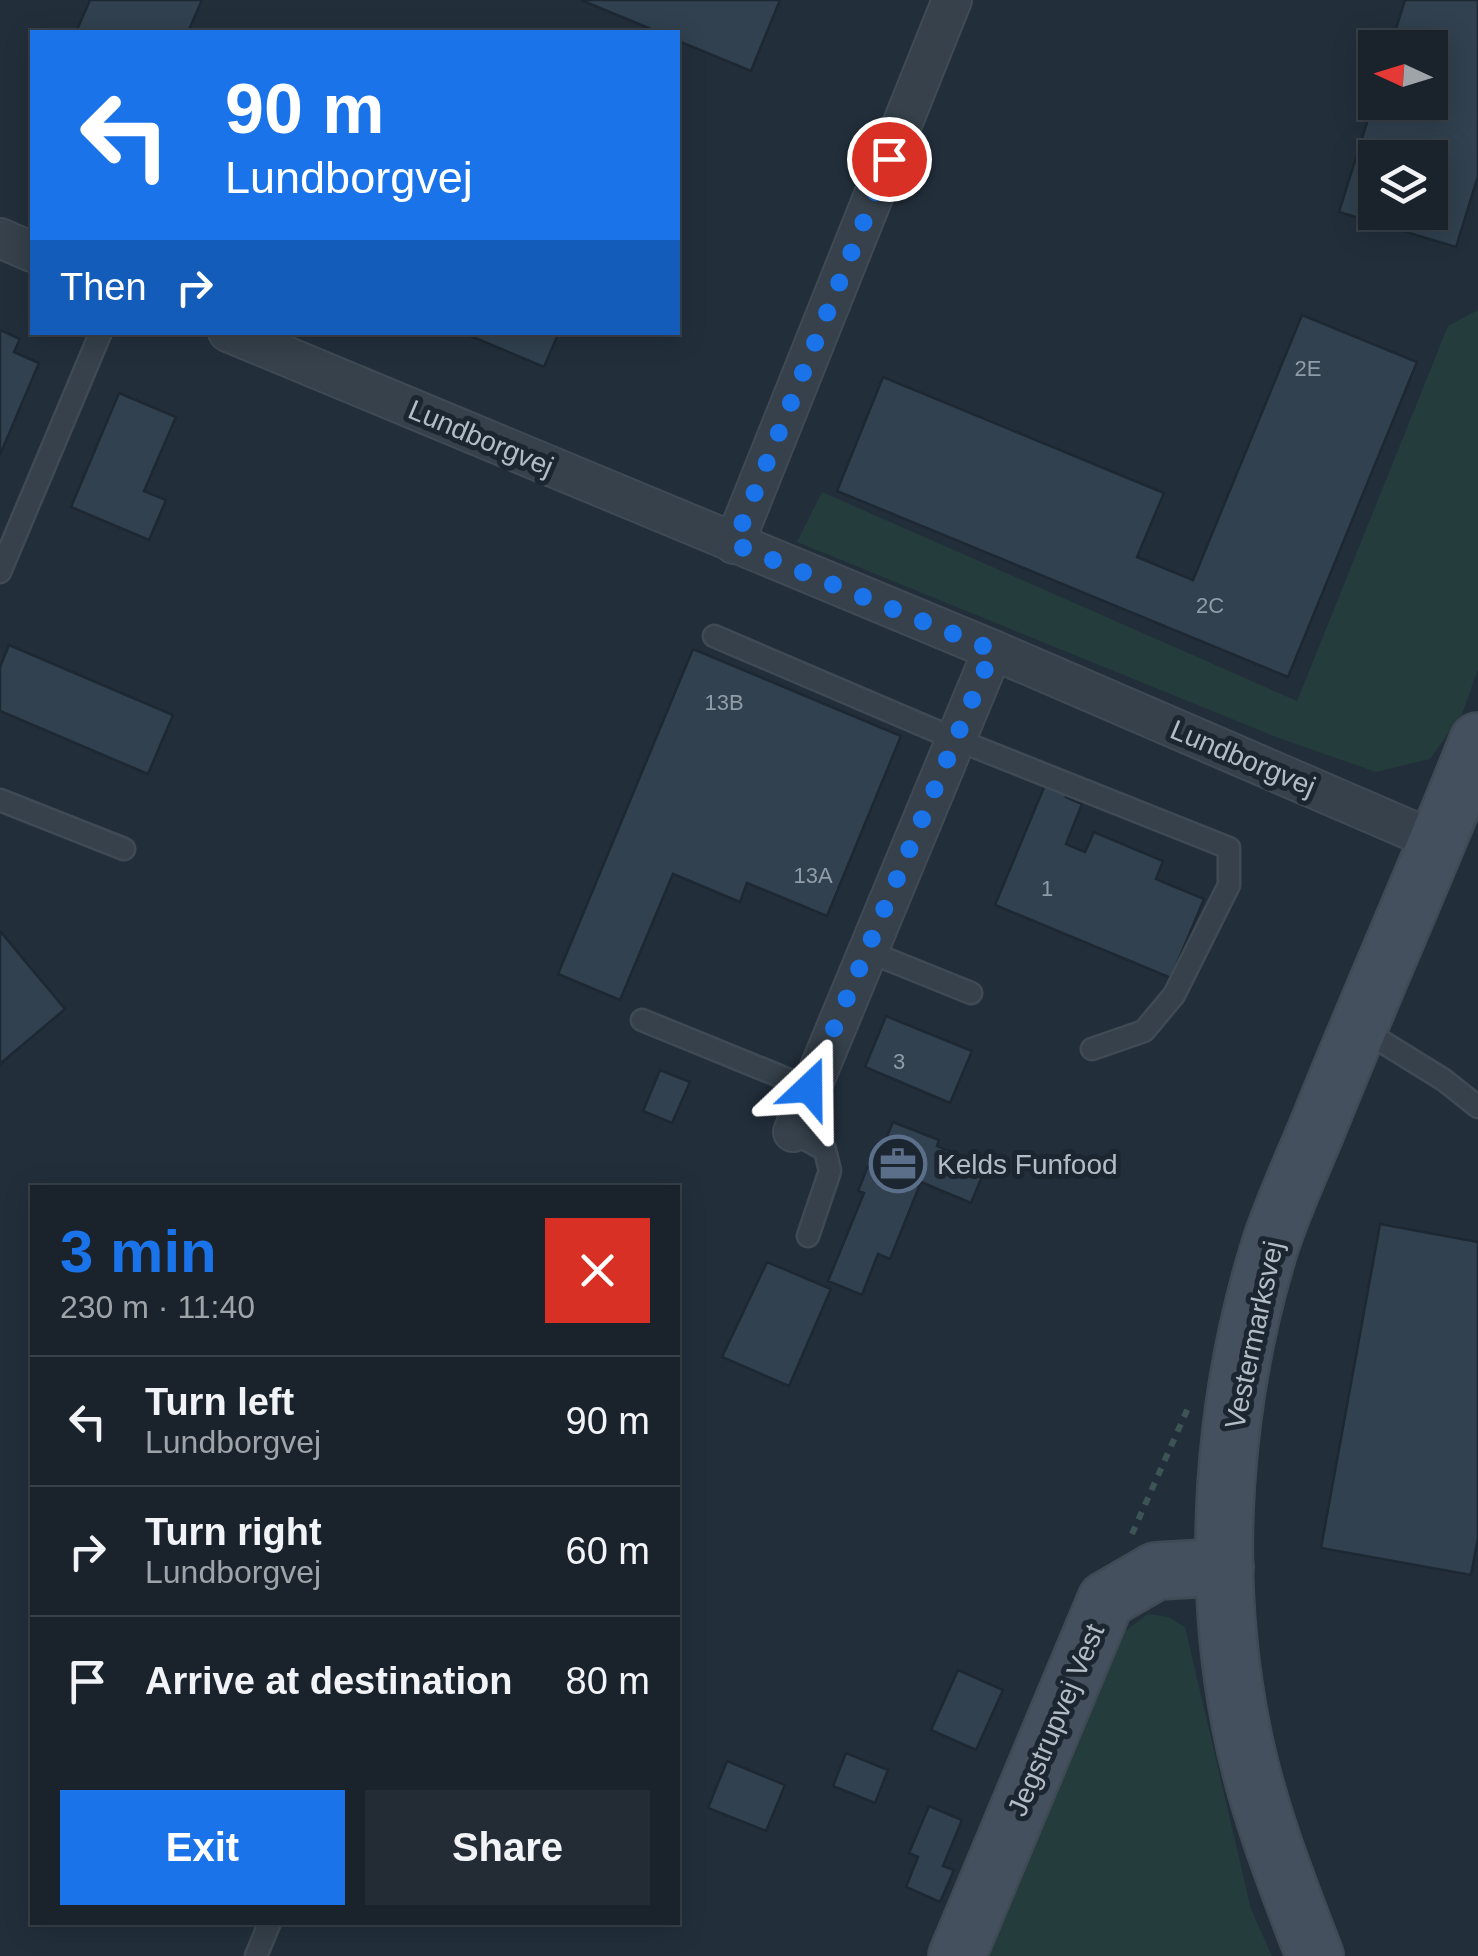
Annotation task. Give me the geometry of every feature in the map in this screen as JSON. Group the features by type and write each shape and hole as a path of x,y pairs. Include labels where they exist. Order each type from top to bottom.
{"street":[{"path":"734,544 952,0"},
{"path":"0,238 30,251"},
{"name":"Lundborgvej","path":"235,335 993,650 1438,842"},
{"path":"793,1132 993,650"},
{"name":"Vestermarksvej","path":"1315,1956 1271,1841 1241,1727 1230,1658 1225,1568 1228,1466 1238,1383 1271,1243 1478,741"},
{"name":"Jegstrupvej Vest","path":"957,1956 1106,1600 1156,1571 1225,1568"}],"lane":[{"path":"0,572 100,335"},
{"path":"714,636 955,739 1229,848 1229,885 1174,995 1144,1031 1092,1049"},
{"path":"0,800 124,850"},
{"path":"867,950 971,993"},
{"path":"642,1020 809,1088"},
{"path":"1358,1026 1444,1080 1478,1108"},
{"path":"793,1132 825,1150 830,1170 808,1236"},
{"path":"256,1956 269,1925"}],"green space":[{"path":"1478,310 1478,669 1462,714 1430,759 1376,772 1276,737 797,542 822,492 1297,701 1448,326"},
{"path":"1148,1614 1168,1617 1185,1627 1251,1909 1272,1956 985,1956 1121,1634"}],"building":[{"path":"90,0 202,0 189,30 77,30"},
{"path":"581,0 780,0 751,71 680,42 680,30 653,30"},
{"path":"1405,0 1478,0 1478,176 1456,247 1399,230 1448,230 1448,140 1362,140 1368,120 1448,120 1448,30 1396,30"},
{"path":"1358,151 1358,218 1339,212"},
{"path":"1302,315 1417,362 1288,677 837,491 883,377 1164,493 1137,557 1193,580"},
{"path":"0,330 20,339 14,352 39,363 0,455"},
{"path":"468,335 558,335 544,367"},
{"path":"119,393 176,417 144,491 166,500 149,540 71,507"},
{"path":"9,645 173,715 148,774 0,711 0,667"},
{"path":"693,649 901,736 827,916 747,883 740,902 673,874 620,1000 558,974"},
{"path":"1047,780 1069,789 1066,797 1082,804 1066,844 1085,852 1094,832 1163,861 1156,879 1204,899 1171,978 995,905"},
{"path":"0,931 65,1009 0,1064"},
{"path":"886,1016 972,1051 950,1103 865,1067"},
{"path":"660,1070 690,1082 672,1123 643,1111"},
{"path":"893,1122 939,1140 937,1146 986,1167 971,1203 921,1182 890,1259 878,1254 862,1295 828,1281 864,1193 858,1191 872,1156 878,1158"},
{"path":"1380,1224 1478,1242 1478,1538 1471,1575 1321,1548"},
{"path":"767,1262 831,1289 789,1386 722,1357"},
{"path":"958,1670 1003,1690 976,1750 931,1730"},
{"path":"846,1753 888,1770 875,1803 833,1786"},
{"path":"727,1761 785,1785 766,1831 708,1808"},
{"path":"929,1806 962,1820 943,1866 954,1870 940,1902 906,1887 918,1857 909,1853"}],"place":[{"name":"Kelds Funfood","path":"898,1164"}],"route":[{"path":"809,1088 993,650 734,544 889,159"}]}
